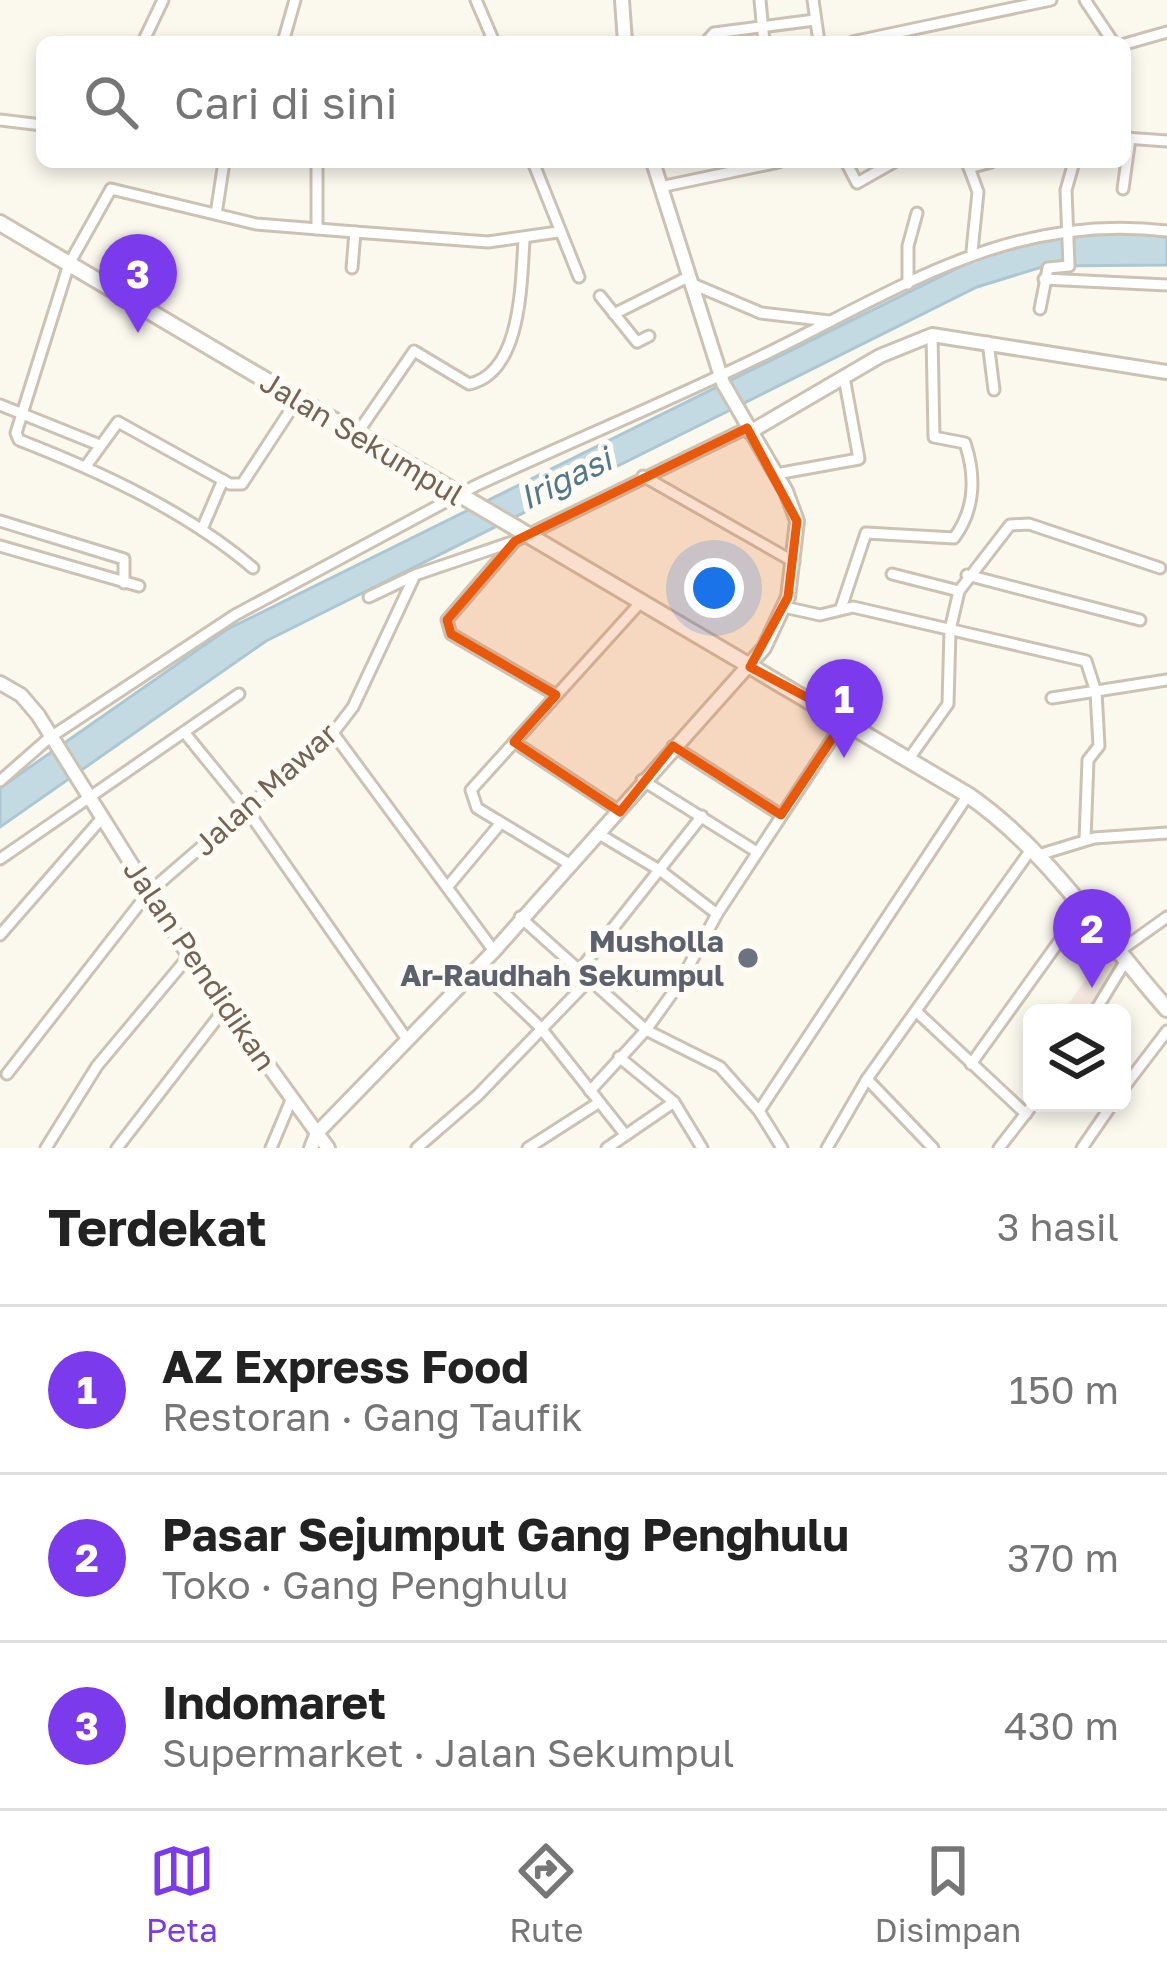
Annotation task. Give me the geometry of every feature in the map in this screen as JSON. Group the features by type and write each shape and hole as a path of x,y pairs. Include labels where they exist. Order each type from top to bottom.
{"main road":[{"name":"Jalan Sekumpul","path":"0,223 517,534 846,718 968,796 1033,853 1167,1009"}],"street":[{"path":"146,36 163,0"},
{"path":"285,36 296,0"},
{"path":"476,0 491,36"},
{"path":"622,0 625,36"},
{"path":"760,0 763,36"},
{"path":"813,0 818,36"},
{"path":"894,36 1051,0"},
{"path":"1085,0 1109,36"},
{"path":"711,36 815,20"},
{"path":"923,30 925,36"},
{"path":"1131,42 1167,32"},
{"path":"0,120 36,124"},
{"path":"1131,138 1167,141"},
{"path":"216,214 223,168"},
{"path":"317,168 317,229"},
{"path":"534,168 579,277"},
{"path":"311,1148 317,1132 478,968 620,812 642,780 774,634 784,607 797,521 721,378 655,168"},
{"path":"660,187 731,168"},
{"path":"850,168 860,183 884,168"},
{"path":"969,168 978,192 972,251"},
{"path":"1040,309 1048,268 1069,263 1066,232 1073,168"},
{"path":"1123,189 1125,168"},
{"path":"253,568 202,530 86,466 19,440 21,409 69,264 84,231 114,188 256,224 426,241 524,241 558,232"},
{"path":"908,284 908,246 917,213"},
{"path":"0,781 276,589 721,378 972,251 1066,232 1167,231"},
{"path":"352,268 355,232"},
{"path":"356,435 414,351 470,384 484,379 517,327 524,241"},
{"path":"1044,279 1167,285"},
{"path":"614,314 693,280 761,313 834,322"},
{"path":"599,296 637,342 650,336"},
{"path":"842,608 866,533 954,538 966,518 973,474 965,443 934,437 932,335"},
{"path":"369,598 747,428 932,335 1167,372"},
{"path":"988,342 994,390"},
{"path":"776,474 859,459 844,376"},
{"path":"86,466 112,424 122,423 235,485 247,480 297,400"},
{"path":"0,405 21,409 98,444"},
{"path":"642,475 794,562"},
{"path":"202,530 224,480"},
{"path":"0,521 124,559 124,584"},
{"path":"908,760 948,704 950,630 959,591 967,574 1010,525 1019,523 1160,568"},
{"path":"517,534 447,620 451,634 556,695"},
{"path":"0,546 139,586"},
{"path":"892,574 959,591"},
{"path":"967,574 1140,620"},
{"name":"Jalan Mawar","path":"7,1074 148,893 333,733 353,707 415,575"},
{"path":"571,865 500,824 470,796 640,603"},
{"path":"784,607 820,615 842,608 1085,662 1096,692 1099,746 1088,760 1085,840"},
{"path":"1052,698 1167,680"},
{"name":"Jalan Pendidikan","path":"0,682 21,695 189,956 328,1148"},
{"path":"0,859 238,694"},
{"path":"590,1091 646,1030 846,718"},
{"path":"184,732 245,807 408,1041"},
{"path":"333,733 494,951"},
{"path":"514,742 620,812"},
{"path":"673,746 782,815"},
{"path":"642,780 757,852"},
{"path":"759,1111 968,796"},
{"path":"578,971 702,816"},
{"path":"0,935 102,818"},
{"path":"448,885 500,824"},
{"path":"826,1148 867,1079 1033,853 1085,840 1167,833"},
{"path":"599,834 662,871 717,914"},
{"path":"971,1064 1083,908"},
{"path":"520,917 646,1030 719,1067 759,1111 782,1148"},
{"path":"1098,1004 1121,957 1167,917"},
{"path":"46,1148 98,1066 189,956"},
{"path":"478,968 540,1027 624,1133"},
{"path":"417,1148 478,1096 589,980"},
{"path":"117,1148 226,1007"},
{"path":"917,1013 1026,1114 999,1148"},
{"path":"1131,1078 1167,1031"},
{"path":"620,1057 674,1102 702,1148"},
{"path":"867,1079 933,1148"},
{"path":"271,1148 292,1098"},
{"path":"609,1147 674,1102"},
{"path":"528,1148 598,1103"},
{"path":"1082,1148 1107,1112"}],"highlighted area":[{"path":"747,428 797,521 788,597 750,667 846,718 781,815 673,746 620,812 514,742 556,695 451,634 447,620 515,541"}],"shaded area":[{"path":"1083,914 1121,962 1093,1004 1068,1004 1097,963 1072,931"}],"water":[{"name":"Irigasi","path":"1126,230 1167,235 1167,265 1045,266 977,287 266,641 0,827 0,788 226,630 1004,245 1055,232"}],"place":[{"name":"Indomaret","path":"138,333"},
{"name":"AZ Express Food","path":"844,758"},
{"name":"Musholla Ar-Raudhah Sekumpul","path":"748,958"},
{"name":"Pasar Sejumput Gang Penghulu","path":"1092,988"}]}
